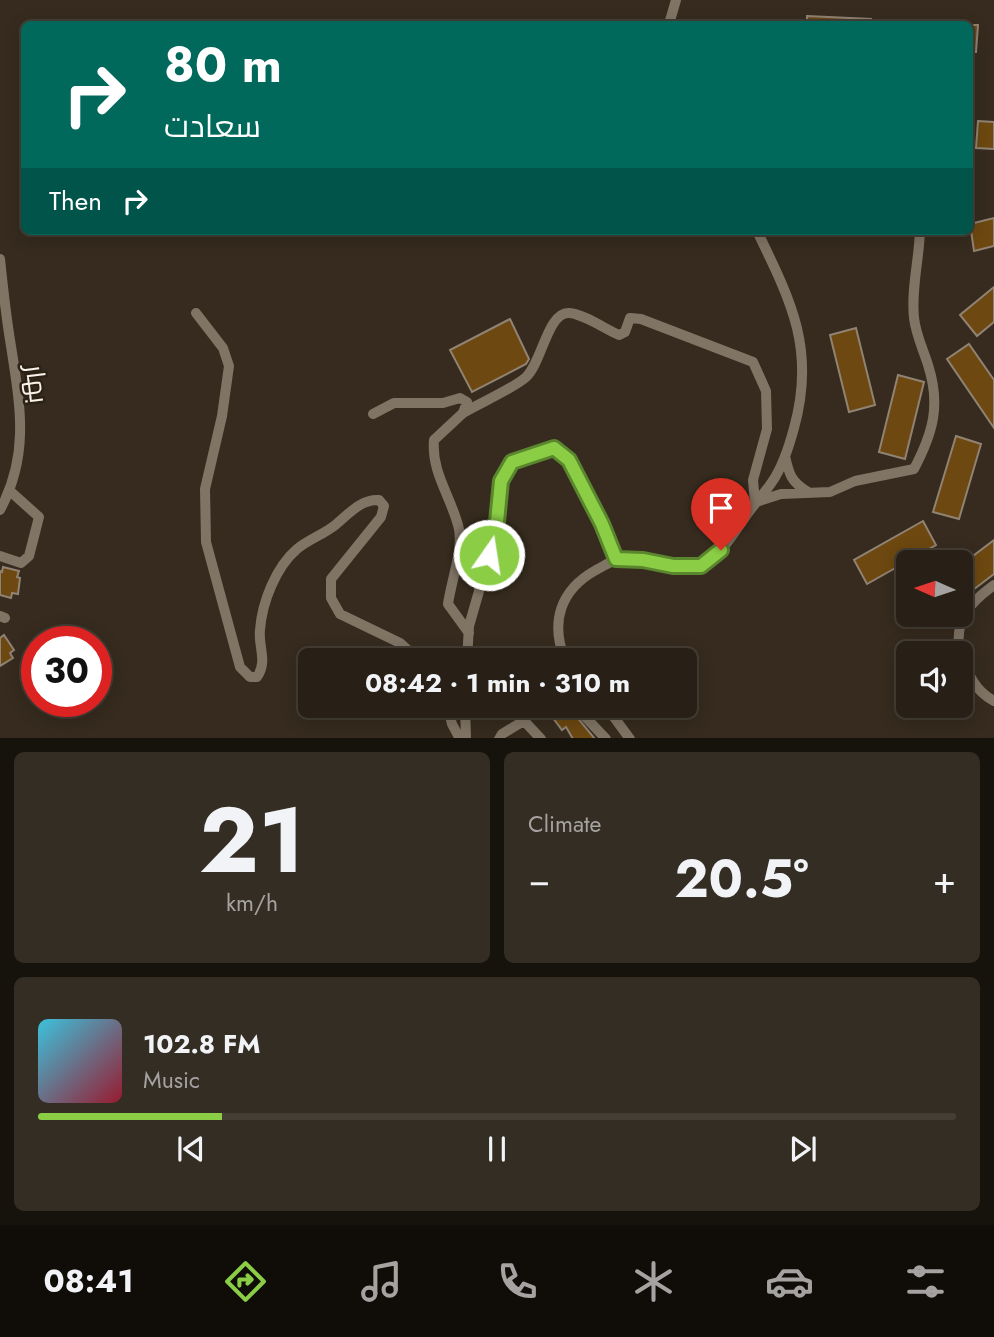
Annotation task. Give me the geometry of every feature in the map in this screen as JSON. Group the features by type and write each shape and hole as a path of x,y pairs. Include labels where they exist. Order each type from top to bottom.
{"street":[{"path":"670,21 676,0"},
{"path":"561,648 557,621 568,594 590,573 616,559 643,560 673,566 701,566 721,550 773,481 785,456 802,401 804,359 789,297 759,235"},
{"path":"755,503 781,494 830,492 855,481 914,469 928,444 935,412 935,390 914,317 920,235"},
{"name":"بهار","path":"0,259 22,433 19,463 10,491 0,510"},
{"path":"196,313 223,348 229,366 222,416 205,489 206,542 240,667 250,677 257,677 262,669 264,659 260,632 265,605 281,565 298,548 332,527 359,505 373,500 379,500 384,506 381,517 331,579 331,598 340,614 406,648"},
{"path":"469,633 448,604 452,577 460,554 459,530 432,456 434,440 463,413 525,378 536,366 550,327 559,316 568,313 620,335 625,332 630,318 641,319 753,362 766,391 767,429 754,481 755,503"},
{"path":"373,414 394,403 443,403 460,398 467,402 463,413"},
{"path":"468,648 469,633 496,532 501,481 512,462 554,448 569,460 602,524 616,559"},
{"path":"785,456 789,473 797,485 808,492"},
{"path":"0,556 21,563 29,556 39,517 10,491"},
{"path":"959,641 958,625 971,605 994,585"},
{"path":"973,681 981,694 994,701"},
{"path":"450,718 463,738"},
{"path":"463,738 464,718"},
{"path":"587,718 606,738"},
{"path":"615,718 630,738"},
{"path":"499,738 522,722 541,738"}],"building":[{"path":"807,16 871,19 871,21 807,21"},
{"path":"973,25 978,25 976,52 973,52"},
{"path":"978,121 994,122 994,149 976,148"},
{"path":"994,218 994,246 974,251 973,223"},
{"path":"994,287 994,322 977,336 960,315"},
{"path":"510,319 529,359 526,364 472,392 450,350"},
{"path":"856,328 875,405 849,412 830,335"},
{"path":"969,344 994,380 994,428 947,359"},
{"path":"898,375 924,382 905,459 879,452"},
{"path":"956,436 981,444 959,519 933,512"},
{"path":"923,521 936,545 927,550 896,550 896,568 867,584 854,560"},
{"path":"994,540 994,574 973,590 973,556"},
{"path":"3,567 19,571 18,594 12,593 11,598 0,595 0,571 2,572"},
{"path":"4,635 14,650 10,653 13,658 0,666 0,638"},
{"path":"553,718 578,718 594,738 572,738 566,727 562,730"}],"route":[{"path":"489,555 496,532 501,481 512,462 554,448 569,460 602,524 616,559 643,560 673,566 701,566 721,550"}]}
